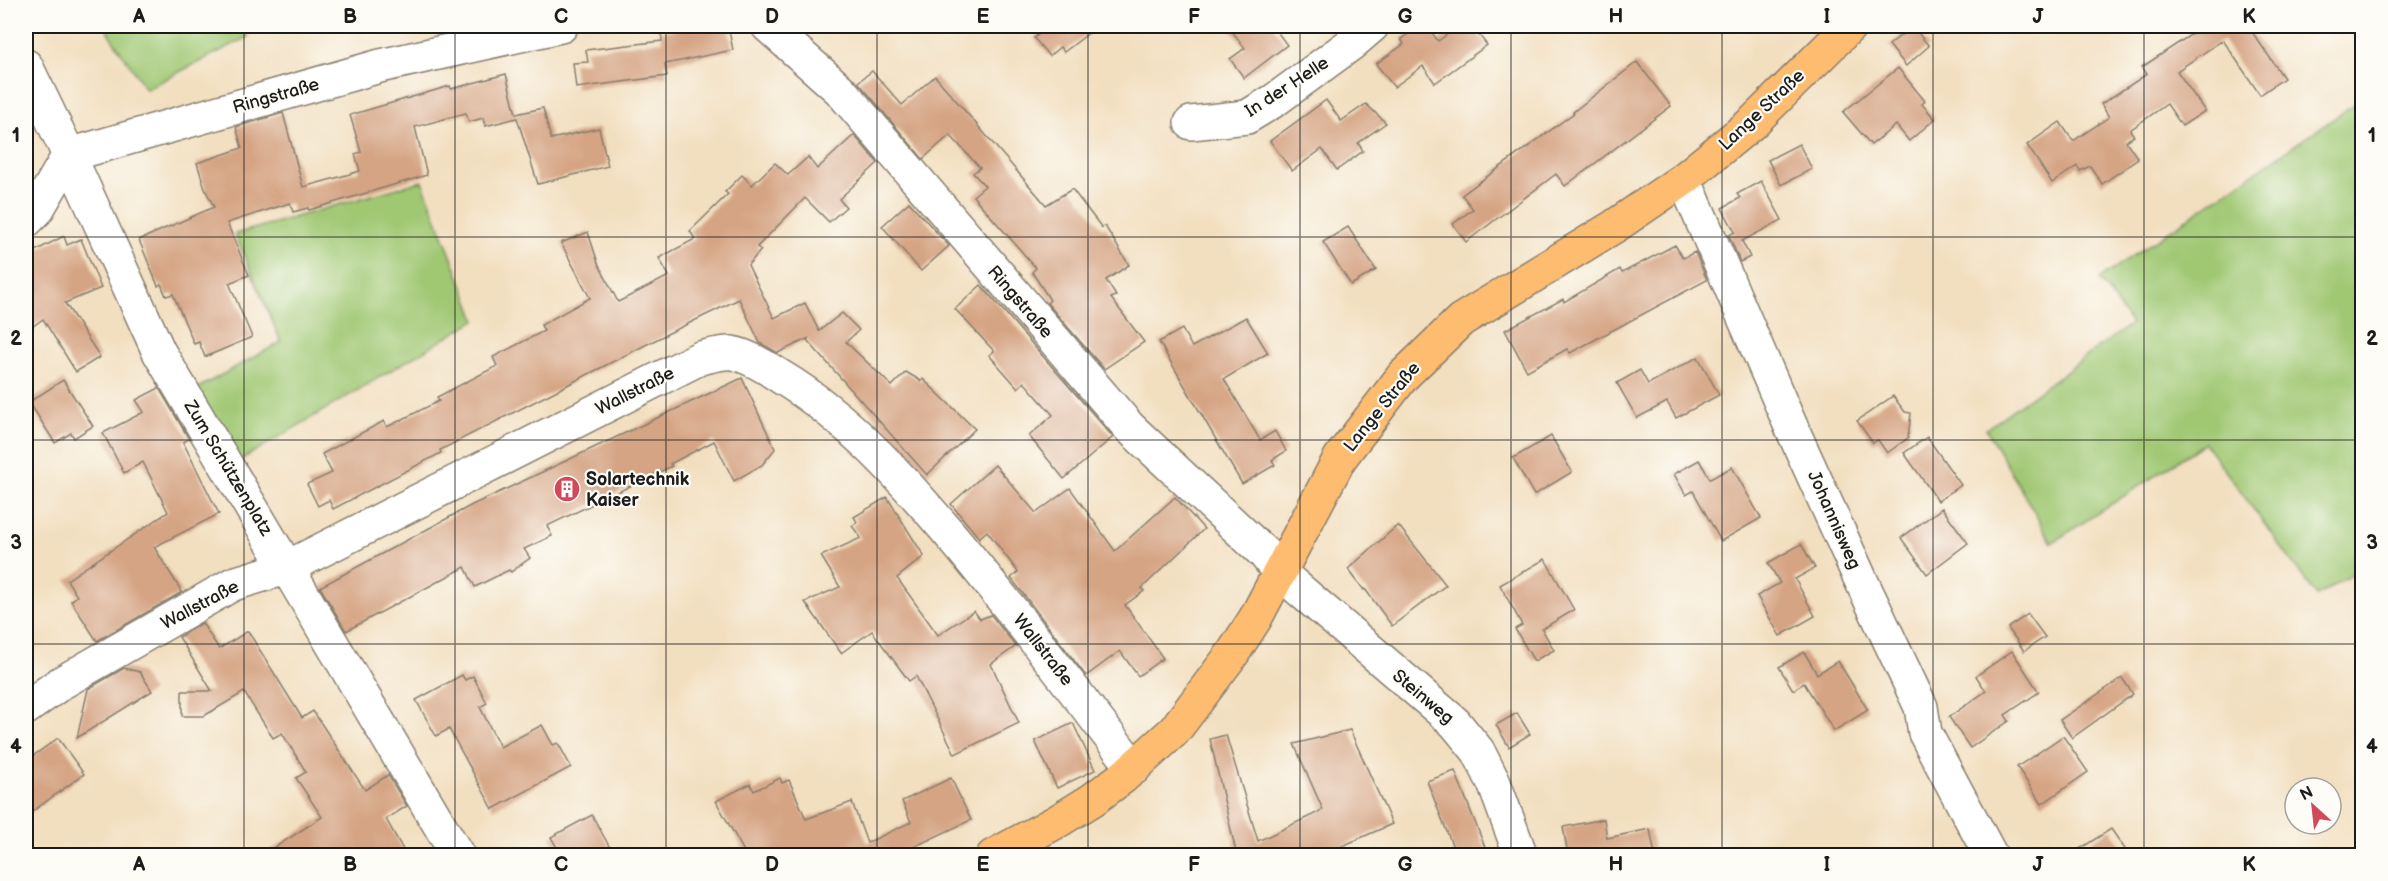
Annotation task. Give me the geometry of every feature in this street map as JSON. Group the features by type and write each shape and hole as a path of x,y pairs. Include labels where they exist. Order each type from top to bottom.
{"main road":[{"name":"Lange Straße","path":"993,855 1075,810 1134,768 1174,731 1213,681 1255,619 1341,458 1403,376 1461,320 1615,226 1684,179 1752,123 1850,26"}],"street":[{"name":"Ringstraße","path":"69,155 380,66 561,26"},
{"name":"Ringstraße","path":"768,26 840,90 1129,427 1264,553 1280,573"},
{"name":"In der Helle","path":"1191,123 1246,117 1275,100 1352,44 1372,26"},
{"name":"Zum Schützenplatz","path":"26,66 159,352 458,855"},
{"path":"26,221 37,210 69,155"},
{"name":"Johannisweg","path":"1684,179 1799,443 1921,706 1925,733 1991,855"},
{"name":"Wallstraße","path":"26,708 61,683 233,584 286,567 700,358 732,353 764,366 801,389 834,414 873,450 928,509 993,585 1134,768"},
{"name":"Steinweg","path":"1280,573 1455,723 1478,751 1494,783 1521,855"}],"green space":[{"path":"116,26 243,26 248,37 146,89 107,31"},
{"path":"2352,106 2362,122 2362,568 2317,596 2205,443 2052,543 1986,429 2131,324 2099,279"},
{"path":"422,181 476,320 237,462 196,389 281,342 235,234"}],"building":[{"path":"692,26 728,26 733,50 665,64 667,76 576,88 573,63 588,62 586,50 662,41 661,32"},
{"path":"1030,26 1098,26 1064,52 1060,47 1049,56 1034,38 1038,35"},
{"path":"1228,26 1273,26 1287,45 1244,78 1230,59 1245,48"},
{"path":"1419,26 1427,26 1438,41 1459,26 1472,26 1487,45 1435,83 1423,66 1394,87 1376,64 1404,44 1401,39"},
{"path":"1912,26 1929,46 1906,66 1889,45"},
{"path":"2186,26 2248,26 2284,78 2260,95 2223,40 2177,71 2205,111 2182,126 2167,104 2130,130 2134,136 2126,141 2138,159 2102,184 2090,166 2080,171 2077,166 2052,183 2027,145 2060,122 2073,141 2109,117 2101,104 2147,74 2142,67 2192,34"},
{"path":"1637,62 1671,106 1565,186 1556,174 1466,242 1453,224 1473,209 1462,195 1574,113"},
{"path":"1898,68 1925,101 1922,104 1935,119 1909,141 1896,125 1871,145 1843,112"},
{"path":"872,71 902,105 935,76 1046,205 1072,189 1102,228 1105,226 1129,265 1106,280 1116,296 1111,298 1144,342 1104,369 1047,303 1050,300 1032,272 1036,268 973,196 985,186 973,173 980,168 950,135 923,159 858,82"},
{"path":"506,74 516,114 543,108 551,139 599,128 608,166 538,184 517,118 485,126 483,118 469,122 466,113 415,127 427,175 309,210 308,208 293,212 290,203 227,223 249,275 229,283 252,337 205,357 199,342 194,344 173,294 166,296 161,284 158,286 139,240 214,207 205,189 197,163 242,148 236,127 283,113 303,187 336,178 360,171 355,154 361,152 350,115 450,86 451,89"},
{"path":"1326,100 1341,121 1366,104 1386,123 1358,143 1363,151 1337,170 1322,149 1292,171 1270,141"},
{"path":"854,135 878,163 839,199 846,207 829,222 805,198 757,247 761,250 748,265 774,318 805,303 819,331 842,313 859,330 846,342 892,386 906,372 921,381 923,379 975,429 927,475 807,340 809,338 778,353 760,343 739,299 440,450 441,453 333,509 329,500 318,506 307,484 332,473 322,454 384,421 387,427 439,401 437,397 497,366 493,357 544,331 541,325 590,298 561,243 588,232 598,263 618,302 669,276 659,258 695,239 690,231 728,194 725,192 742,175 752,185 775,163 788,175 808,157 817,169"},
{"path":"1799,144 1812,169 1781,185 1768,160"},
{"path":"1761,181 1782,220 1742,241 1750,257 1740,262 1729,235 1735,232 1722,208 1740,198 1737,194"},
{"path":"909,202 949,246 921,271 882,226"},
{"path":"1348,227 1376,270 1351,285 1323,242"},
{"path":"64,236 67,245 81,239 101,288 65,303 100,357 76,372 43,319 26,331 26,268 34,264 27,255"},
{"path":"1675,245 1683,258 1695,252 1707,280 1570,353 1567,349 1527,371 1505,330 1563,299 1564,302 1620,269 1622,273"},
{"path":"981,285 1113,437 1064,479 1029,436 1053,415 1024,382 1018,388 989,355 994,351 955,309"},
{"path":"1246,317 1268,353 1224,379 1260,440 1275,431 1286,451 1272,460 1275,465 1242,484 1159,342 1182,329 1192,347"},
{"path":"1698,357 1719,395 1676,418 1667,402 1637,418 1617,383 1640,370 1648,384"},
{"path":"742,378 775,449 762,465 734,481 714,441 670,464 672,466 547,526 552,536 524,549 530,558 511,572 509,570 475,587 465,567 346,631 320,587 472,505"},
{"path":"63,380 93,426 74,438 71,433 55,443 29,402"},
{"path":"159,388 189,439 183,442 219,514 154,547 182,592 97,641 71,601 77,596 67,580 168,512 143,462 124,473 103,433 144,412 136,400"},
{"path":"1893,396 1905,412 1911,413 1908,438 1887,453 1878,440 1873,443 1857,421"},
{"path":"1551,436 1572,472 1534,495 1513,458"},
{"path":"1927,437 1961,485 1938,501 1904,453"},
{"path":"1699,460 1710,479 1732,467 1761,518 1721,541 1693,491 1686,495 1674,474"},
{"path":"995,465 1036,513 1070,488 1115,551 1175,497 1204,529 1142,588 1144,591 1125,605 1163,658 1138,676 1120,651 1086,676 1011,578 1018,572 987,531 979,538 951,504"},
{"path":"887,497 924,556 897,578 938,635 974,611 980,619 991,615 1016,646 991,664 1019,723 955,754 916,676 909,681 872,631 841,653 805,602 840,587 821,556 861,538 852,526 857,522 854,517"},
{"path":"1942,508 1968,543 1927,574 1901,538"},
{"path":"1398,525 1446,585 1392,626 1348,569"},
{"path":"1801,544 1815,568 1795,579 1815,616 1780,636 1757,596 1780,583 1768,563"},
{"path":"1545,559 1574,610 1542,629 1554,650 1534,661 1515,629 1522,625 1500,585"},
{"path":"2028,614 2045,637 2024,651 2008,628"},
{"path":"202,623 219,649 248,631 302,718 313,711 365,790 388,775 407,806 386,819 406,855 263,855 322,817 296,778 306,772 282,733 273,738 244,692 204,716 182,716 182,691 212,691 179,637"},
{"path":"2012,651 2039,692 2005,715 2009,721 1970,748 1949,717 1986,691 1976,676"},
{"path":"1804,652 1817,674 1838,661 1868,710 1834,731 1804,683 1793,690 1779,667"},
{"path":"124,668 140,672 152,691 77,738 88,689"},
{"path":"462,675 465,680 473,676 487,703 480,707 500,747 542,725 553,745 558,743 571,767 493,809 449,729 436,736 416,700"},
{"path":"2122,678 2133,694 2072,738 2060,720"},
{"path":"1517,713 1530,734 1509,747 1496,725"},
{"path":"1073,723 1095,770 1057,788 1035,741"},
{"path":"1350,730 1392,824 1322,855 1228,855 1236,852 1210,739 1226,735 1258,841 1323,810 1294,744"},
{"path":"2063,736 2088,772 2042,804 2017,767"},
{"path":"58,738 84,774 26,816 26,761"},
{"path":"1455,771 1488,855 1456,855 1427,781"},
{"path":"780,778 782,783 789,780 806,819 852,802 867,843 911,822 902,801 951,778 971,820 907,850 910,855 746,855 716,801 750,784 754,791"},
{"path":"592,815 614,855 561,855 551,837"},
{"path":"1604,819 1607,838 1650,829 1655,855 1568,855 1563,827"},
{"path":"2111,829 2129,855 2070,855"}],"place":[{"name":"Solartechnik Kaiser","path":"567,489"}]}
